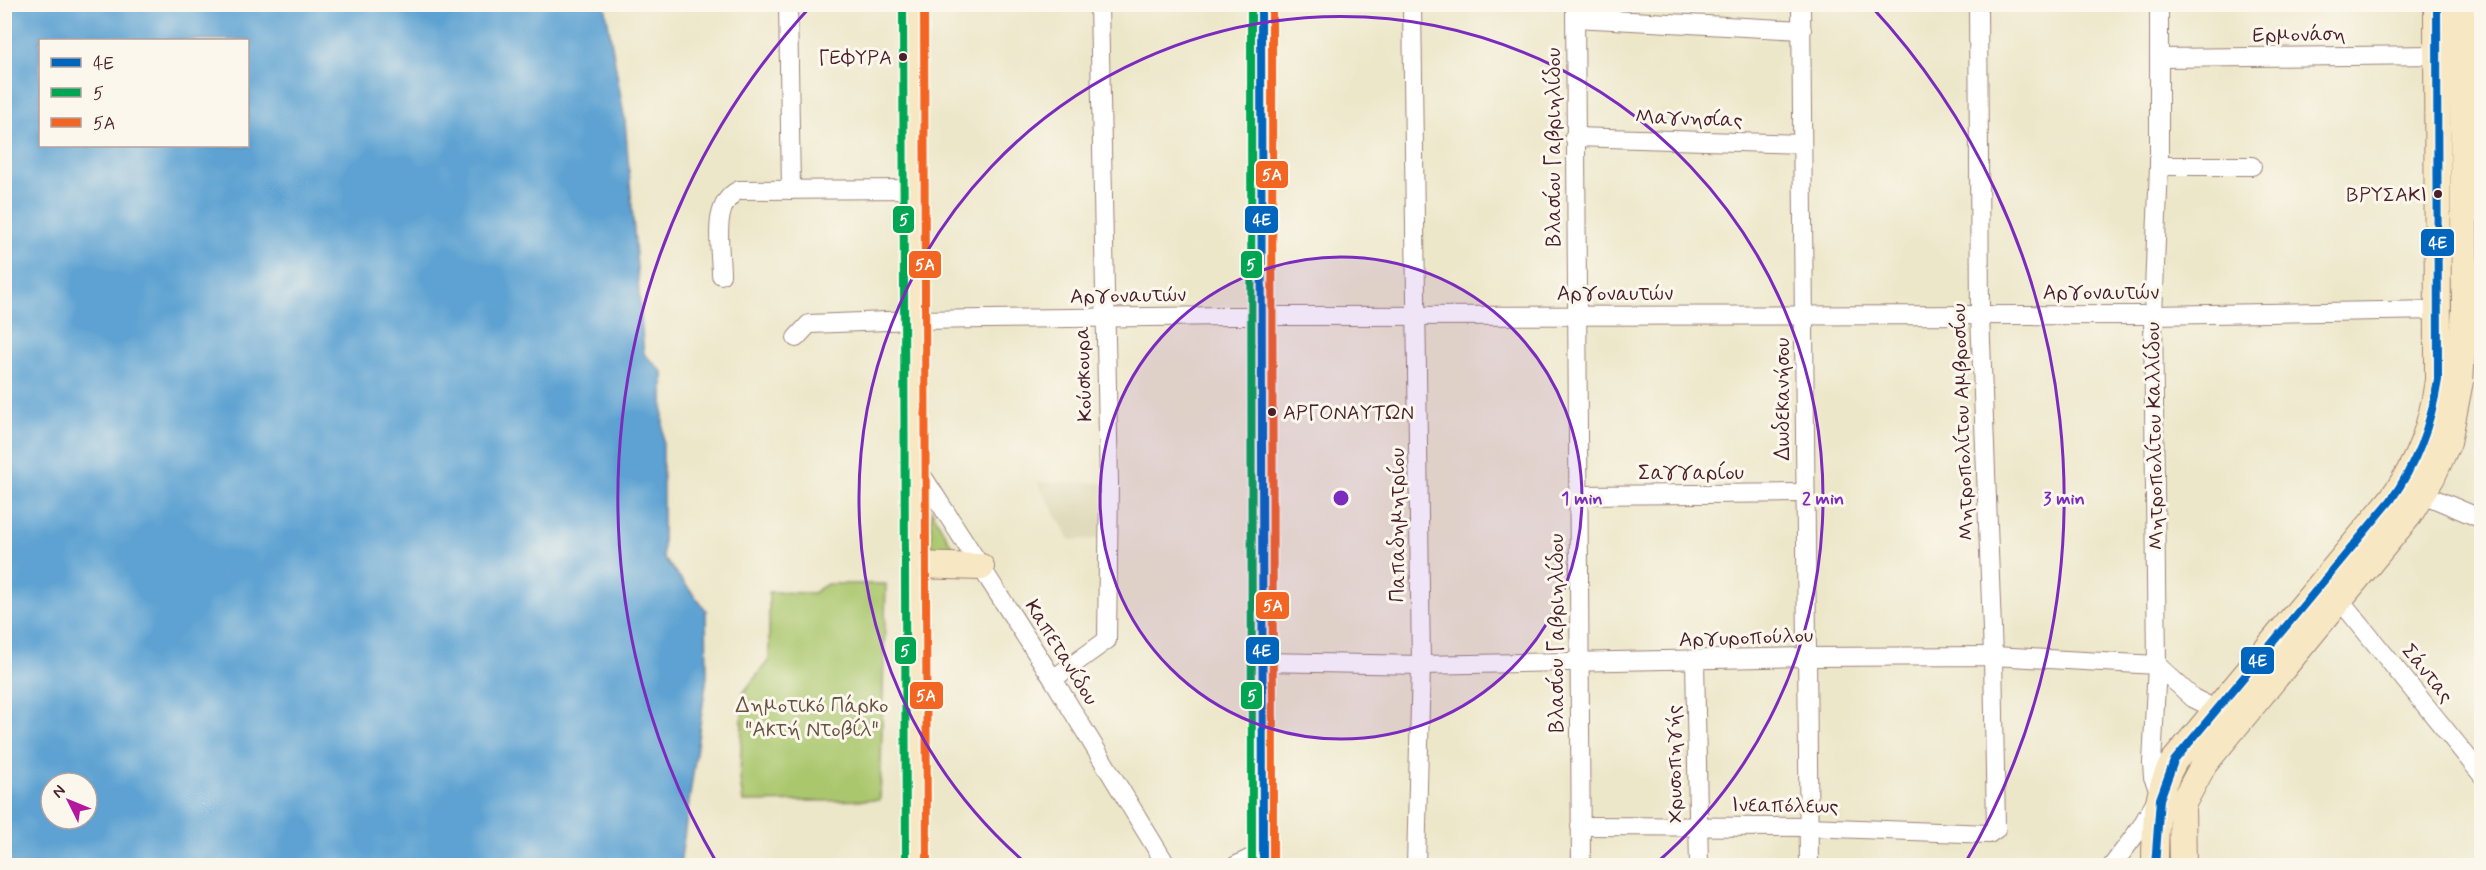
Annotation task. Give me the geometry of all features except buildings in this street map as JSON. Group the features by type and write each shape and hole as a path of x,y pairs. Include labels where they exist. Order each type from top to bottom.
{"main road":[{"path":"913,4 916,189 914,320 917,866"},
{"path":"1261,4 1263,859"},
{"path":"2160,793 2174,761 2378,517 2406,479 2426,439 2438,380 2440,310 2437,4"},
{"path":"2183,866 2180,823 2182,805 2189,788 2220,744 2340,600 2423,495 2440,460 2453,425 2473,309 2462,4"},
{"path":"916,565 981,567"},
{"name":"Μητροπολίτου Καλλίδου","path":"2155,866 2155,826 2160,793"}],"street":[{"path":"788,4 791,190"},
{"name":"Κούσκουρα","path":"1053,679 1107,640 1109,483 1099,4"},
{"name":"Παπαδημητρίου","path":"1412,4 1421,665 1416,866"},
{"name":"Δωδεκανήσου","path":"1801,4 1809,866"},
{"name":"Μητροπολίτου Αμβροσίου","path":"1978,4 1980,315 1993,656 1996,829 1989,834"},
{"name":"Μητροπολίτου Καλλίδου","path":"2159,4 2161,58 2159,166 2152,315 2157,665 2153,777 2160,793"},
{"path":"1575,11 1802,30"},
{"name":"Βλασίου Γαβριηλίδου","path":"1575,11 1574,137 1578,315 1578,663 1581,866"},
{"name":"Ερμονάση","path":"2161,58 2438,55"},
{"name":"Μαγνησίας","path":"1574,137 1802,144"},
{"path":"2159,166 2252,166"},
{"path":"721,276 720,213 730,194 739,190 916,189"},
{"name":"Αργοναυτών","path":"796,338 809,324 914,320 1578,315 2152,315 2440,310"},
{"name":"Καπετανίδου","path":"915,465 1053,679 1167,866"},
{"name":"Σαγγαρίου","path":"1578,495 1805,493"},
{"path":"2423,495 2481,519"},
{"name":"Σάντας","path":"2340,600 2479,768"},
{"name":"Αργυροπούλου","path":"1263,662 1421,665 1807,657 1993,656 2157,665"},
{"name":"Χρυσοπηγής","path":"1695,661 1699,866"},
{"path":"2157,665 2193,698 2216,709"},
{"path":"2112,866 2141,827 2160,793"},
{"name":"Ινεαπόλεως","path":"1580,826 1808,827 1989,834"},
{"path":"1235,866 1263,859"}],"shaded area":[{"path":"1037,482 1103,483 1102,539 1070,540"}],"green space":[{"path":"931,509 954,550 931,551"},
{"name":"Δημοτικό Πάρκο \"Ακτή Ντοβίλ\"","path":"827,584 886,584 880,800 743,802 740,779 743,693 769,660 769,592 813,593"}],"water":[{"path":"5,4 605,5 625,121 644,354 663,372 663,557 706,610 707,676 680,865 5,865"}],"transit line":[{"name":"5","path":"903,4 906,866"},
{"name":"5Α","path":"924,4 927,866"},
{"name":"5","path":"1251,4 1252,866"},
{"name":"4Ε","path":"1261,4 1263,866"},
{"name":"5Α","path":"1272,4 1273,866"},
{"name":"4Ε","path":"2155,866 2160,799 2174,761 2391,500 2408,472 2427,428 2438,380 2437,4"}],"place":[{"name":"ΓΕΦΥΡΑ","path":"903,57"},
{"name":"ΒΡΥΣΑΚΙ","path":"2438,194"},
{"name":"ΑΡΓΟΝΑΥΤΩΝ","path":"1272,412"}]}
